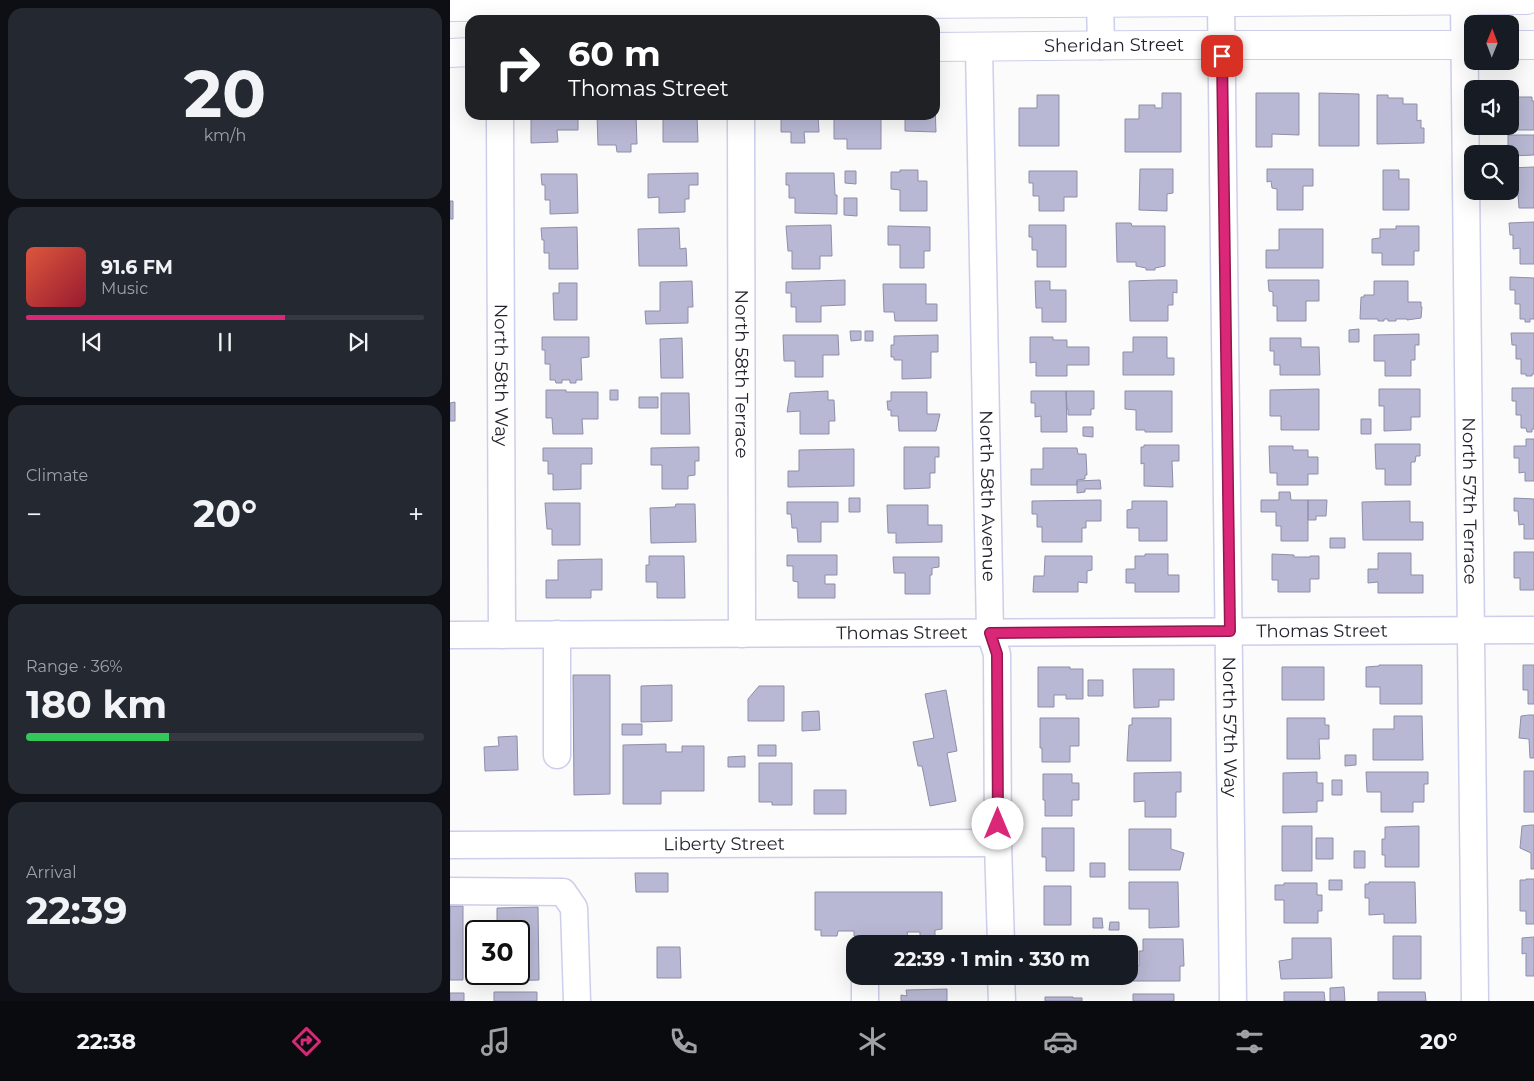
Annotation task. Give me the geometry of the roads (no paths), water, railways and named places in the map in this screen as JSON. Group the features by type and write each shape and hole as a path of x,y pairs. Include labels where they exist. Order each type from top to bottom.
{"main road":[{"path":"450,7 741,13 1100,2 1222,3 1527,0"},
{"name":"Sheridan Street","path":"940,47 1464,45"},
{"path":"1519,45 1534,45"},
{"path":"450,53 465,52"}],"street":[{"name":"North 57th Terrace","path":"1464,1 1465,15"},
{"path":"1100,2 1101,46"},
{"name":"North 57th Way","path":"1222,3 1233,1001"},
{"name":"North 58th Avenue","path":"979,47 990,633 997,654 1000,935"},
{"name":"North 57th Terrace","path":"1468,70 1475,1001"},
{"name":"North 58th Way","path":"500,120 502,635"},
{"name":"North 58th Terrace","path":"741,120 742,634"},
{"name":"Thomas Street","path":"450,635 1534,630"},
{"path":"557,634 557,754"},
{"name":"Liberty Street","path":"450,845 998,843"},
{"path":"450,891 563,892 574,908 576,1001"},
{"path":"865,985 865,1001"},
{"path":"1001,985 1002,1001"}]}
